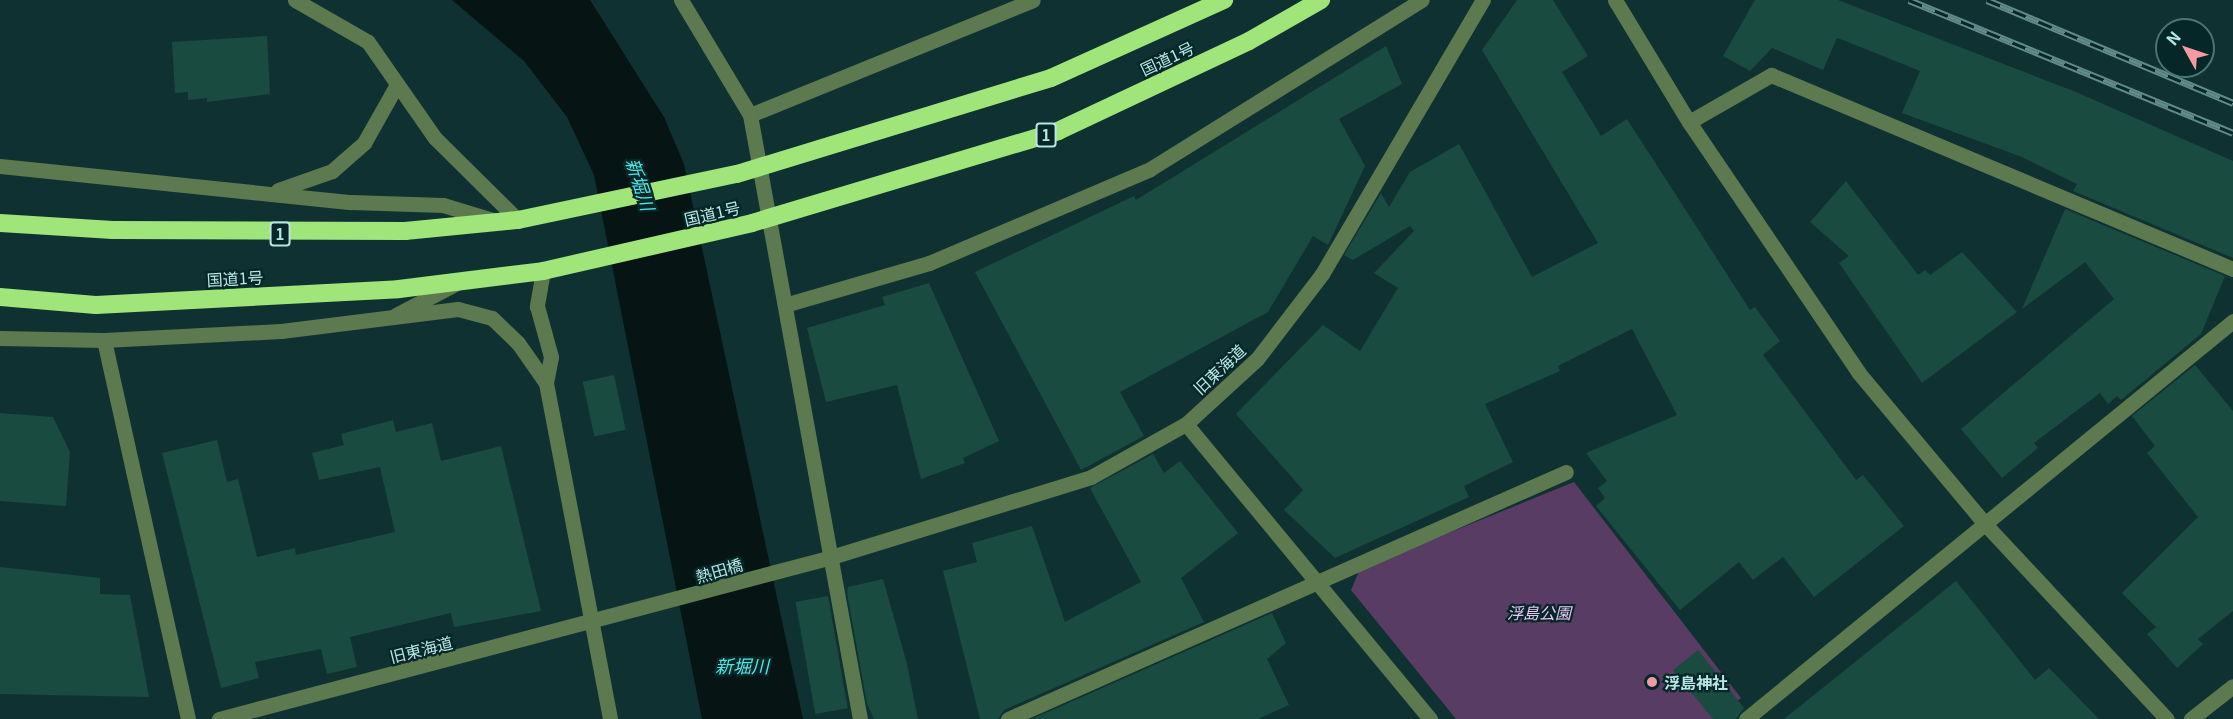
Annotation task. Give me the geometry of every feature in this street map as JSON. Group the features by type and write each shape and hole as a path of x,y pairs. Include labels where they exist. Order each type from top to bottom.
{"highway":[{"name":"国道1号","path":"0,223 310,234 518,220 821,152 1051,78 1224,0"},
{"name":"国道1号","path":"0,297 96,305 399,290 543,271 752,223 1058,131 1249,41 1321,0"}],"street":[{"path":"295,0 368,42 390,71 395,88 470,176 518,220"},
{"path":"681,0 750,115 788,304 822,560 860,719"},
{"path":"750,115 1032,0"},
{"path":"788,304 929,263 1150,169 1422,0"},
{"name":"旧東海道","path":"822,560 1091,477 1186,424 1257,359 1322,274 1483,0"},
{"path":"1615,0 1689,122 1858,372 1986,525 2167,719"},
{"path":"1689,122 1771,75 2233,269"},
{"path":"275,191 332,171 364,142 395,88"},
{"path":"0,166 275,191 351,202 443,204 498,222"},
{"path":"543,271 537,306 551,357 546,383 594,624 610,719"},
{"path":"383,322 461,281"},
{"path":"0,338 104,340 383,322 458,309 492,318 518,342 546,383"},
{"path":"1746,719 2233,321"},
{"path":"104,340 188,719"},
{"path":"1186,424 1430,719"},
{"path":"1008,719 1566,472"},
{"name":"熱田橋","path":"632,613 822,560"},
{"name":"旧東海道","path":"219,719 632,613"},
{"path":"2191,719 2233,686"}],"green space":[{"name":"浮島公園","path":"1574,482 1741,698 1716,719 1456,719 1351,590 1360,569"}],"water":[{"name":"新堀川","path":"452,0 590,0 664,117 684,164 803,719 702,719 594,175 567,117 524,61"}],"building":[{"path":"1517,0 1553,0 1588,56 1562,72 1601,136 1627,119 1750,310 1755,307 1780,341 1763,355 1856,480 1863,475 1904,526 1814,597 1783,557 1753,580 1739,562 1680,610 1596,506 1605,498 1598,488 1607,481 1586,453 1677,415 1632,329 1558,366 1560,371 1485,404 1513,462 1464,486 1469,497 1335,558 1284,510 1303,490 1236,414 1323,325 1360,351 1398,288 1374,273 1414,231 1410,226 1353,260 1344,255 1381,193 1389,207 1410,172 1459,144 1532,277 1598,243 1482,50"},
{"path":"1755,0 1838,0 2076,92 2233,161 2233,258 2073,191 2077,184 2022,157 1902,113 1920,71 1848,42 1837,38 1823,70 1772,48 1750,71 1723,56"},
{"path":"267,36 270,94 207,102 207,98 188,100 188,92 175,93 172,42"},
{"path":"1386,46 1402,84 1339,119 1365,166 1328,245 1313,236 1268,312 1120,392 1144,436 1081,470 975,272 1134,196 1136,200"},
{"path":"1846,181 1918,275 1925,270 1930,275 1962,252 2017,312 1922,383 1839,263 1849,256 1810,222"},
{"path":"2065,209 2225,276 2201,334 2121,400 2117,396 2108,404 2100,393 2034,443 2038,448 2002,478 1961,429 2114,299 2085,262 2022,309"},
{"path":"929,283 999,441 963,458 965,463 921,479 897,385 826,402 807,328 885,305 882,297"},
{"path":"2195,365 2233,411 2233,611 2198,639 2203,644 2177,668 2147,634 2156,627 2122,593 2198,517 2147,453 2155,446 2132,416"},
{"path":"614,375 626,430 594,436 583,382"},
{"path":"0,413 53,417 70,452 66,506 0,501"},
{"path":"393,420 396,432 432,423 441,461 501,446 541,611 454,627 451,613 350,637 357,667 327,674 321,649 255,662 259,678 221,688 162,453 217,440 227,482 238,479 257,557 295,548 296,555 395,532 380,467 319,480 312,453 344,445 341,434"},
{"path":"1153,454 1164,473 1180,461 1238,533 1181,578 1204,622 1004,710 998,719 980,719 943,571 977,562 972,543 1032,526 1065,622 1141,582 1090,488"},
{"path":"0,567 100,578 100,594 130,595 149,697 0,694"},
{"path":"883,579 907,664 918,719 874,719 867,704 847,593 848,587"},
{"path":"1956,581 2035,680 2049,668 2099,719 1784,719"},
{"path":"828,596 848,708 815,714 796,602"},
{"path":"1272,613 1286,643 1267,659 1289,705 1258,719 1032,719"},
{"path":"1698,650 1744,708 1736,719 1713,719 1673,670"}],"railway":[{"path":"1909,0 2233,133"},
{"path":"1987,0 2233,103"}],"place":[{"name":"浮島神社","path":"1652,682"}]}
